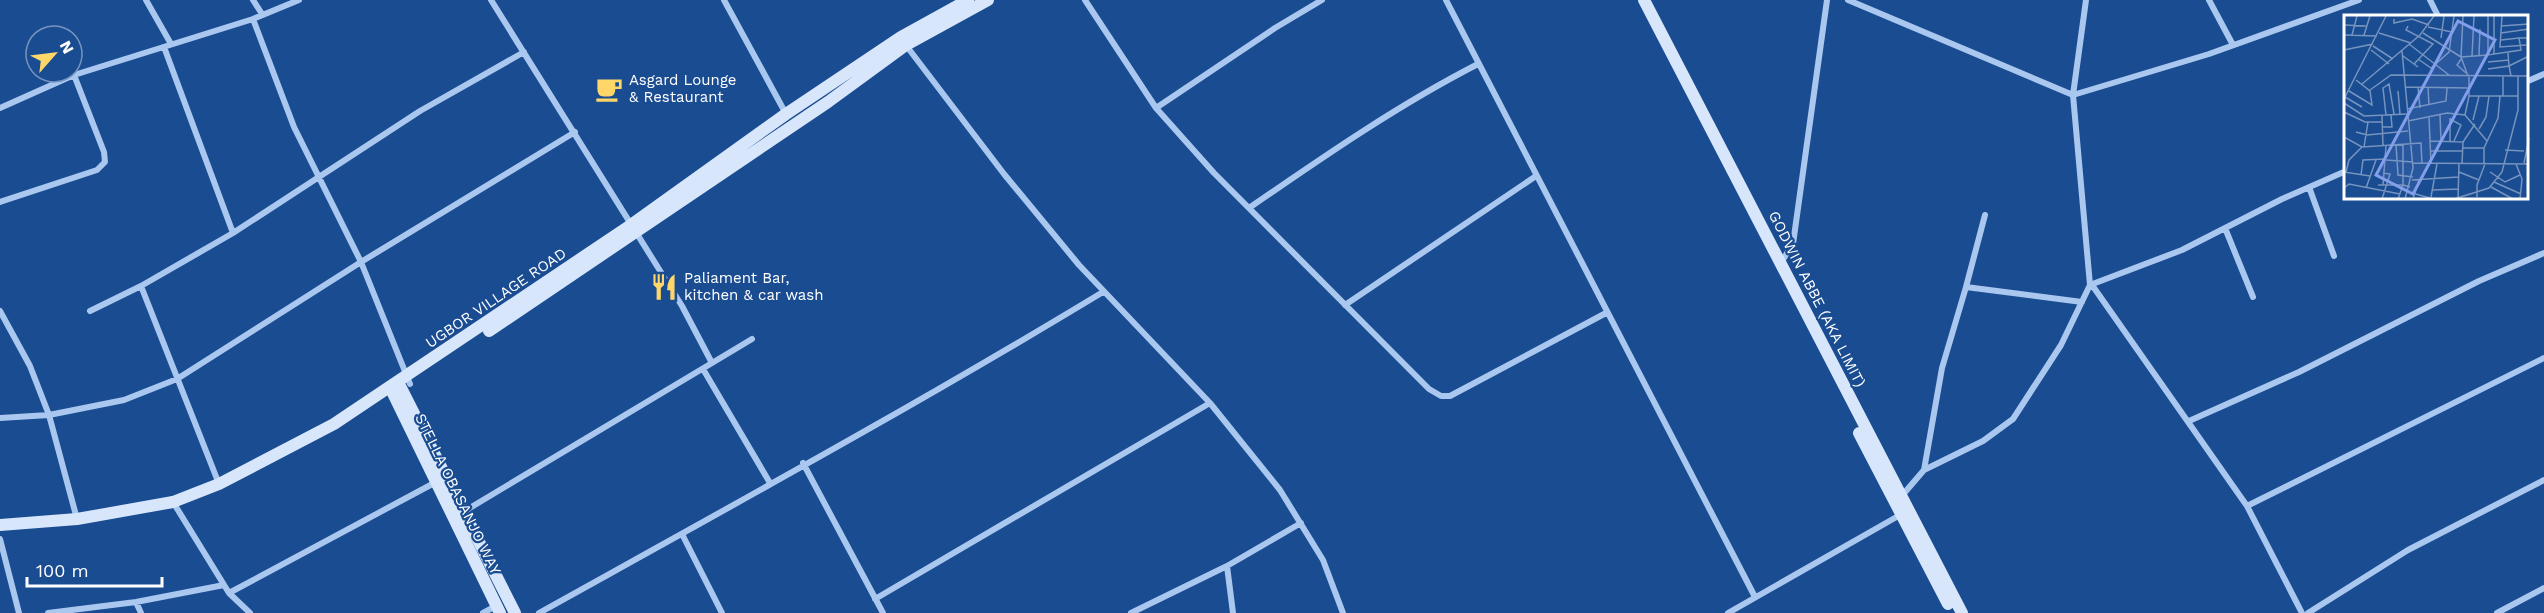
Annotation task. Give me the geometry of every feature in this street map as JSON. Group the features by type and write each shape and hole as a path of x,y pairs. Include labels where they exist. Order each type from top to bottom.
{"street":[{"path":"146,0 171,44"},
{"path":"254,0 262,14"},
{"path":"84,72 253,19 299,0"},
{"path":"491,0 682,306 712,363"},
{"path":"724,0 786,114"},
{"name":"UGBOR VILLAGE ROAD","path":"634,229 786,114 968,0"},
{"name":"UGBOR VILLAGE ROAD","path":"0,525 77,519 173,502 219,484 334,424 400,386 634,229 904,41 988,0"},
{"path":"1085,0 1156,108 1249,207 1429,389 1441,396 1450,396 1606,313"},
{"path":"1156,108 1275,28 1322,0"},
{"path":"1446,0 1755,597"},
{"name":"GODWIN ABBE (AKA LIMIT)","path":"1636,0 1779,264"},
{"name":"GODWIN ABBE (AKA LIMIT)","path":"1644,0 1953,613"},
{"path":"1779,264 1793,244 1827,0"},
{"path":"1848,0 2073,95 2233,45 2359,0"},
{"path":"2086,0 2073,95 2091,285 2247,506 2302,613"},
{"path":"2209,0 2233,45"},
{"path":"2430,0 2438,15"},
{"path":"253,19 294,127 361,262 400,386"},
{"path":"904,41 1004,174 1103,292 1210,403 1280,490 1323,560 1343,613"},
{"path":"164,47 233,233"},
{"path":"90,311 141,286 233,233 420,111 524,52"},
{"path":"1249,207 1351,138 1442,82 1478,64"},
{"path":"2529,81 2544,74"},
{"path":"0,108 54,84"},
{"path":"0,202 97,170 105,162 104,152 78,84"},
{"path":"0,418 49,415 124,400 177,379 361,262 574,132"},
{"path":"1924,470 1983,441 2013,419 2061,345 2091,285 2182,250 2344,172"},
{"path":"1345,305 1536,176"},
{"path":"2309,187 2334,256"},
{"path":"1728,613 1899,505 1924,470 1942,368 1985,215"},
{"path":"2225,228 2253,297"},
{"path":"2189,421 2299,372 2479,281 2544,254"},
{"path":"141,286 219,484"},
{"path":"1966,287 2082,302"},
{"path":"539,613 803,464 956,381 1103,292"},
{"path":"0,310 30,366 49,415 77,519"},
{"path":"452,519 752,339"},
{"path":"2247,506 2544,358"},
{"path":"704,369 770,483"},
{"name":"STELLA OBASANJO WAY","path":"400,386 440,480 452,519 498,609"},
{"path":"875,599 1210,403"},
{"path":"803,464 883,613"},
{"path":"229,593 440,480 464,512 515,613"},
{"path":"2308,613 2408,550 2544,480"},
{"path":"173,502 229,593 250,613"},
{"name":"GODWIN ABBE (AKA LIMIT)","path":"1899,505 1962,613"},
{"path":"1131,613 1227,566 1301,523"},
{"path":"682,534 722,613"},
{"path":"0,539 19,613"},
{"path":"1227,566 1233,613"},
{"path":"48,613 136,602 224,585"},
{"path":"2497,613 2544,588"},
{"path":"136,602 141,613"},
{"path":"483,613 498,609"}],"place":[{"name":"Asgard Lounge & Restaurant","path":"609,89"},
{"name":"Paliament Bar, kitchen & car wash","path":"664,287"}]}
